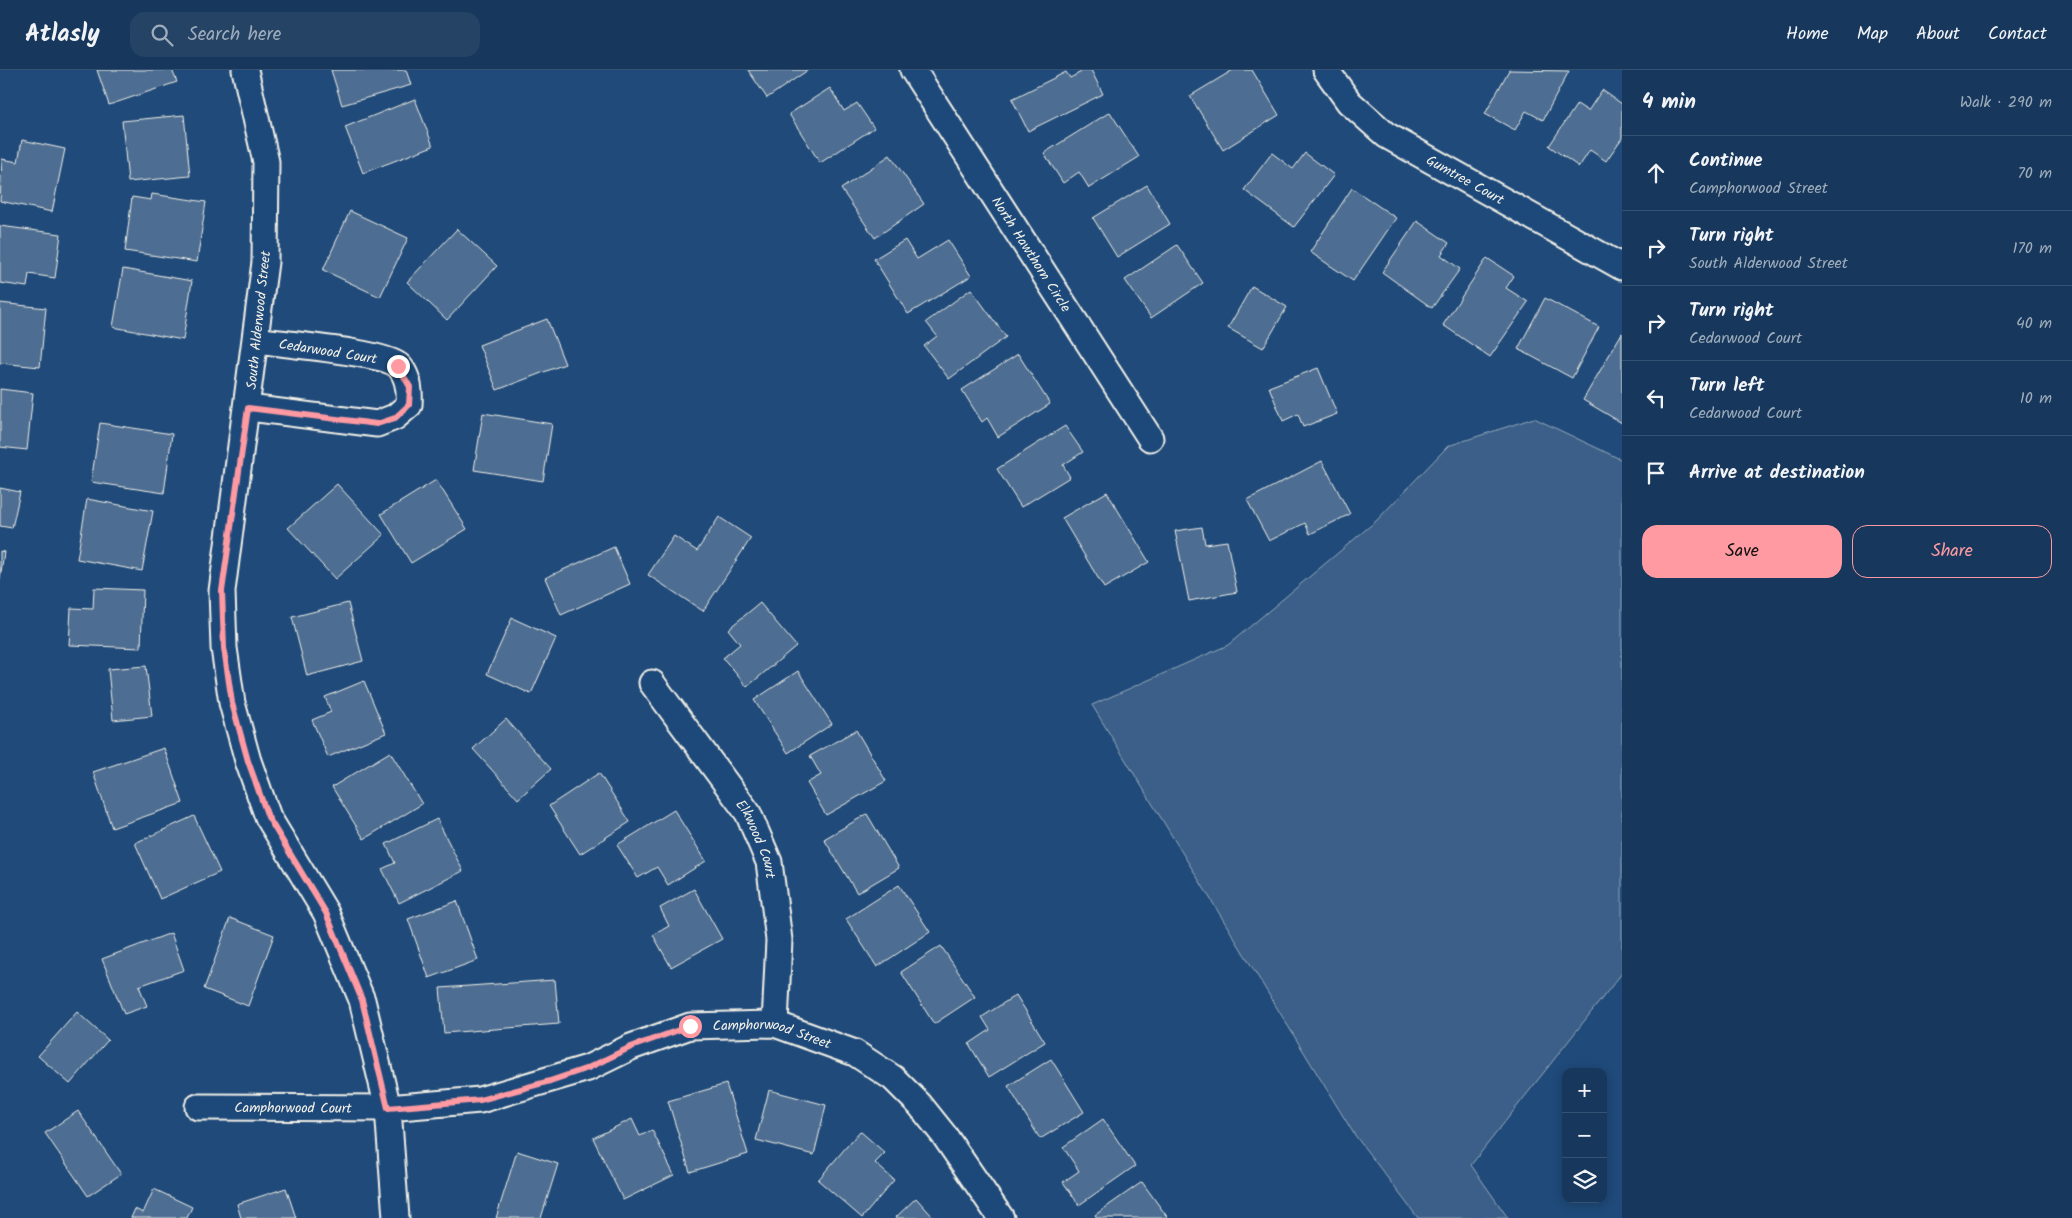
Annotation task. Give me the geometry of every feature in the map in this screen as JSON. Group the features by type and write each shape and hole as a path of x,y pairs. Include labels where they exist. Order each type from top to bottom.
{"street":[{"name":"South Alderwood Street","path":"245,70 258,119 266,162 265,262 248,408 222,591 224,648 232,703 248,761 268,817 326,913 362,1000 388,1108 396,1218"},
{"name":"North Hawthorn Circle","path":"913,70 1150,438"},
{"name":"Gumtree Court","path":"1326,70 1349,102 1386,135 1622,267"},
{"name":"Cedarwood Court","path":"248,408 377,424 395,418 409,405 410,387 398,366 379,357 256,340"},
{"name":"Elkwood Court","path":"652,682 748,813 769,862 779,940 775,1024"},
{"name":"Camphorwood Street","path":"388,1108 480,1100 541,1084 588,1068 631,1047 690,1026 775,1024 855,1053 893,1078 920,1105 944,1136 1001,1218"},
{"name":"Camphorwood Court","path":"198,1107 388,1108"}],"shaded area":[{"path":"1534,418 1622,460 1622,973 1471,1165 1508,1218 1418,1218 1354,1134 1092,705 1228,645 1376,521 1448,446"}],"building":[{"path":"97,70 172,70 177,82 109,105"},
{"path":"331,70 406,70 411,85 342,105"},
{"path":"748,70 808,70 767,98"},
{"path":"1085,70 1091,70 1103,94 1028,131 1012,99 1066,72 1070,78"},
{"path":"1233,70 1252,70 1279,115 1223,150 1190,96"},
{"path":"1509,70 1569,71 1543,120 1526,111 1515,130 1485,114"},
{"path":"830,88 844,111 857,103 874,128 820,163 789,114"},
{"path":"1602,90 1622,104 1622,138 1606,161 1590,150 1579,167 1549,146 1577,104 1588,111"},
{"path":"415,99 433,146 363,173 345,127"},
{"path":"1110,112 1139,157 1089,188 1079,172 1063,183 1044,153"},
{"path":"184,115 190,176 128,182 122,121"},
{"path":"22,140 65,149 52,212 0,201 2,159 18,162"},
{"path":"1272,153 1293,169 1305,153 1334,175 1294,227 1244,190"},
{"path":"890,155 924,204 875,238 841,189"},
{"path":"1147,185 1170,224 1117,257 1093,218"},
{"path":"1352,188 1396,218 1353,281 1310,252"},
{"path":"152,194 206,202 197,262 125,251 132,197 151,200"},
{"path":"350,211 408,238 380,297 323,270"},
{"path":"1417,221 1449,243 1441,255 1460,269 1432,308 1382,272"},
{"path":"0,226 61,234 55,278 29,274 27,287 0,283"},
{"path":"457,229 497,266 447,320 407,282"},
{"path":"905,240 917,259 948,240 971,276 908,314 874,259"},
{"path":"1177,245 1203,283 1151,318 1125,280"},
{"path":"1487,258 1514,276 1506,288 1528,302 1490,357 1443,325"},
{"path":"123,269 192,281 183,340 113,327"},
{"path":"1252,286 1287,307 1263,348 1228,328"},
{"path":"971,289 1006,337 949,379 924,346 937,336 926,322"},
{"path":"1545,298 1599,327 1572,378 1518,349"},
{"path":"0,303 46,308 40,367 0,363"},
{"path":"547,319 565,364 497,390 479,345"},
{"path":"1622,333 1622,423 1583,400"},
{"path":"1018,354 1050,404 998,437 987,418 982,422 962,390"},
{"path":"1318,368 1337,414 1303,427 1298,414 1283,421 1269,387"},
{"path":"0,389 33,393 27,450 0,447"},
{"path":"483,413 552,424 543,481 474,470"},
{"path":"100,423 172,434 164,493 91,482"},
{"path":"1065,426 1083,452 1063,465 1070,477 1021,507 997,469"},
{"path":"1322,461 1350,514 1310,534 1305,523 1269,541 1247,500"},
{"path":"436,480 467,529 411,563 381,514"},
{"path":"337,484 384,535 335,579 288,528"},
{"path":"0,488 20,492 12,528 0,526"},
{"path":"1107,492 1149,562 1104,588 1062,518"},
{"path":"87,499 153,511 142,571 77,559"},
{"path":"719,517 751,538 703,611 648,575 674,536 697,551"},
{"path":"1202,527 1205,544 1227,541 1237,592 1189,601 1175,531"},
{"path":"614,547 630,584 561,615 545,578"},
{"path":"0,551 4,552 0,579"},
{"path":"94,588 143,590 141,648 69,645 71,608 93,609"},
{"path":"348,603 363,661 307,676 292,617"},
{"path":"760,603 796,646 747,687 723,658 740,644 728,629"},
{"path":"512,618 556,638 531,694 487,674"},
{"path":"146,666 152,716 113,720 108,669"},
{"path":"798,671 832,724 788,753 754,700"},
{"path":"364,681 386,733 328,757 312,720 331,712 325,697"},
{"path":"506,719 551,769 518,799 473,749"},
{"path":"856,730 886,781 826,815 807,783 821,775 810,756"},
{"path":"164,748 183,803 112,828 93,772"},
{"path":"390,752 422,804 364,839 332,787"},
{"path":"599,773 630,822 580,854 549,806"},
{"path":"674,810 706,861 668,885 657,867 638,878 617,845"},
{"path":"867,814 899,868 857,893 824,839"},
{"path":"194,816 220,872 160,899 135,843"},
{"path":"437,819 463,871 399,903 382,869 395,863 386,844"},
{"path":"899,885 930,932 877,967 846,919"},
{"path":"694,889 722,939 671,967 653,935 669,926 660,908"},
{"path":"457,901 478,960 429,978 408,919"},
{"path":"230,918 274,935 248,1006 204,989"},
{"path":"171,933 184,970 139,986 147,1006 124,1014 102,959"},
{"path":"941,946 975,997 934,1024 901,972"},
{"path":"555,980 559,1024 444,1033 440,988"},
{"path":"1016,995 1045,1042 989,1077 969,1044 990,1030 982,1017"},
{"path":"77,1012 108,1040 70,1084 38,1056"},
{"path":"1051,1059 1084,1112 1040,1139 1008,1086"},
{"path":"726,1084 748,1154 690,1172 668,1101"},
{"path":"769,1090 826,1105 814,1155 756,1140"},
{"path":"78,1111 121,1174 88,1196 45,1133"},
{"path":"632,1119 640,1136 652,1130 674,1175 623,1200 593,1138"},
{"path":"1103,1119 1135,1166 1079,1205 1063,1182 1079,1171 1063,1147"},
{"path":"860,1131 885,1153 875,1163 894,1180 862,1218 818,1180"},
{"path":"517,1151 558,1164 541,1218 496,1218"},
{"path":"1142,1182 1168,1218 1097,1218 1095,1215"},
{"path":"286,1188 296,1218 241,1218 237,1204"},
{"path":"154,1189 192,1207 187,1218 131,1218 135,1209 143,1213"},
{"path":"916,1198 934,1218 895,1218"}],"route":[{"path":"398,366 410,387 409,405 395,418 377,424 248,408 222,591 224,648 232,703 248,761 268,817 326,913 362,1000 388,1108 480,1100 550,1081 588,1068 631,1047 690,1026"}]}
